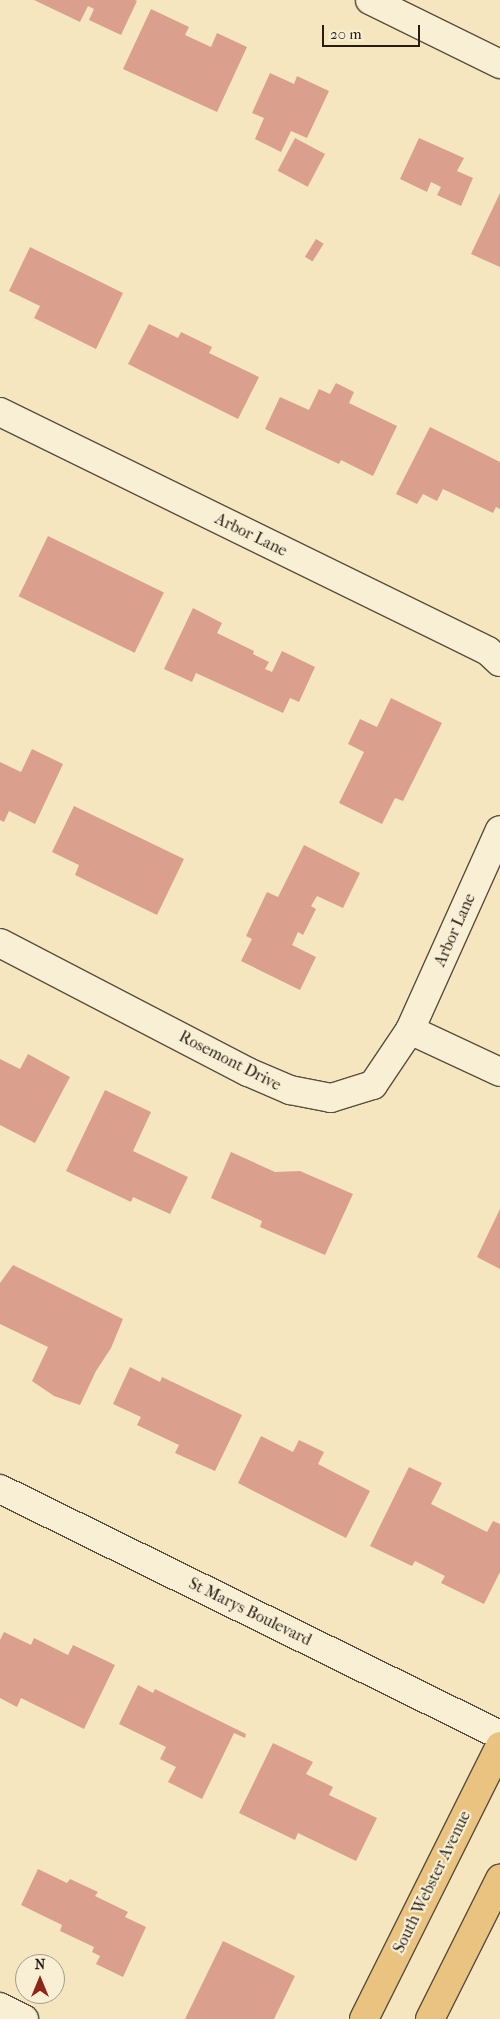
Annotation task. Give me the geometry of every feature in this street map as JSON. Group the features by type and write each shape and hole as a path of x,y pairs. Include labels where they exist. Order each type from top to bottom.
{"main road":[{"name":"South Webster Avenue","path":"364,2019 500,1746"},
{"path":"430,2019 500,1879"}],"street":[{"path":"370,0 500,64"},
{"name":"Arbor Lane","path":"0,412 488,651 500,662"},
{"name":"Arbor Lane","path":"410,1030 500,830"},
{"name":"Rosemont Drive","path":"0,943 248,1072 290,1090 331,1098 373,1085 410,1030"},
{"path":"410,1030 500,1072"},
{"name":"St Marys Boulevard","path":"0,1489 500,1735"},
{"path":"0,2007 24,2019"}],"building":[{"path":"34,0 137,1 121,35 89,20 94,9 88,6 80,22"},
{"path":"151,9 189,27 185,35 211,47 217,33 247,47 217,112 123,69"},
{"path":"270,73 294,84 297,76 329,91 307,138 291,131 281,152 255,139 264,118 252,113"},
{"path":"295,138 325,154 308,187 278,171"},
{"path":"419,138 464,158 457,171 473,178 461,206 437,195 441,187 431,182 427,192 400,179"},
{"path":"500,193 500,267 471,254"},
{"path":"316,239 324,244 313,262 305,257"},
{"path":"30,247 123,293 96,349 34,318 40,306 9,291"},
{"path":"149,324 178,338 181,332 212,347 209,353 259,377 238,419 128,364"},
{"path":"336,383 354,392 349,403 397,426 373,476 341,460 339,464 265,429 280,397 309,410 319,389 330,394"},
{"path":"430,427 500,462 500,509 496,507 493,513 443,489 437,501 423,494 417,504 396,494"},
{"path":"48,536 164,593 135,653 19,596"},
{"path":"193,608 222,623 217,633 254,651 253,654 269,662 265,669 272,672 282,651 315,667 299,702 290,698 283,713 196,673 192,682 164,669"},
{"path":"391,698 442,723 403,801 395,798 382,824 339,803 364,752 348,744 360,719 377,727"},
{"path":"32,749 63,764 35,824 9,811 4,822 0,820 0,762 21,772"},
{"path":"74,806 184,859 157,915 75,875 79,865 52,852"},
{"path":"304,845 360,873 343,908 317,896 311,906 316,909 303,935 298,932 292,945 316,957 300,990 241,961 252,939 246,936 267,892 278,897"},
{"path":"28,1054 70,1077 35,1143 0,1125 0,1059 20,1069"},
{"path":"105,1090 151,1112 133,1151 188,1177 170,1214 133,1197 131,1202 66,1171"},
{"path":"231,1152 275,1172 300,1171 353,1194 325,1255 260,1227 262,1221 211,1198"},
{"path":"500,1209 500,1269 477,1257"},
{"path":"13,1265 123,1319 111,1348 96,1371 80,1405 54,1396 32,1381 48,1347 0,1324 0,1283"},
{"path":"130,1367 160,1382 162,1377 242,1415 215,1471 175,1453 179,1445 137,1425 141,1417 113,1404"},
{"path":"261,1436 293,1452 299,1440 324,1452 318,1464 370,1491 346,1538 238,1483"},
{"path":"409,1467 442,1483 431,1504 487,1532 493,1521 500,1524 500,1572 484,1604 441,1583 445,1576 415,1561 412,1566 370,1546"},
{"path":"4,1632 31,1645 34,1638 68,1655 73,1645 115,1665 84,1729 21,1698 17,1707 0,1698 0,1640"},
{"path":"138,1685 153,1693 155,1689 246,1734 245,1738 234,1733 202,1799 168,1782 176,1767 160,1759 166,1747 119,1724"},
{"path":"273,1743 313,1762 306,1774 333,1787 329,1795 377,1818 356,1861 298,1833 295,1840 239,1813"},
{"path":"38,1869 67,1883 70,1879 98,1892 95,1896 128,1912 125,1917 146,1927 123,1977 96,1964 100,1956 92,1952 94,1947 60,1931 62,1925 21,1905"},
{"path":"223,1941 295,1976 274,2019 185,2019"}]}
